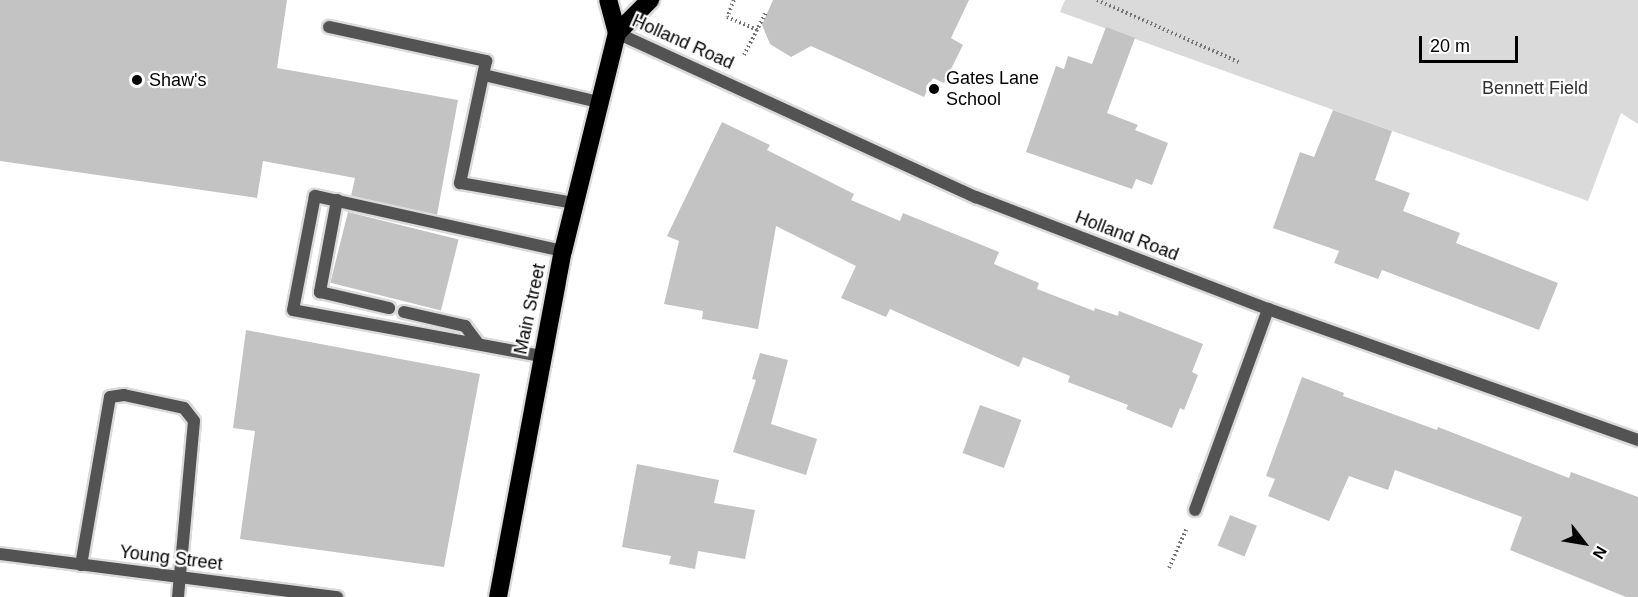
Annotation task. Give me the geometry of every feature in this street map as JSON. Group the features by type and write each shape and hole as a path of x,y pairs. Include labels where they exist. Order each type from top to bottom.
{"highway":[{"path":"608,0 617,33"},
{"name":"Main Street","path":"498,597 541,356 598,102 617,33 650,0"}],"street":[{"path":"329,27 486,61 460,183 574,203"},
{"name":"Holland Road","path":"617,33 976,197 1268,309 1638,440"},
{"path":"484,75 598,102"},
{"path":"541,356 293,310 315,195 563,251"},
{"path":"337,200 320,292 389,308"},
{"path":"1194,510 1268,309"},
{"path":"404,312 465,326 478,343"},
{"path":"81,565 110,397 124,395 184,408 194,421 177,597"},
{"name":"Young Street","path":"0,554 337,597"}],"path":[{"path":"734,0 727,17 757,30"},
{"path":"1097,0 1239,62"},
{"path":"744,55 766,12"},
{"path":"1169,568 1194,510"}],"green space":[{"name":"Bennett Field","path":"1065,0 1638,0 1638,124 1621,113 1588,201 1060,12"}],"building":[{"name":"Shaw's","path":"0,0 287,0 277,68 458,100 437,215 351,196 355,178 263,161 257,198 0,161"},
{"path":"773,0 969,0 951,38 963,45 944,83 933,78 924,97 811,46 791,57 770,44 762,25"},
{"path":"1106,27 1135,38 1107,113 1138,125 1135,130 1168,143 1152,185 1136,179 1132,189 1026,152 1056,66 1064,69 1068,56 1092,64"},
{"path":"1333,110 1392,131 1375,180 1410,193 1403,211 1460,233 1456,243 1558,283 1539,330 1382,270 1378,279 1334,263 1339,251 1273,228 1300,152 1314,157"},
{"path":"722,122 770,145 767,150 854,194 851,200 900,221 903,213 999,252 994,264 1039,283 1037,289 1094,311 1095,308 1118,316 1119,311 1203,344 1192,372 1198,375 1184,410 1180,408 1172,428 1126,409 1128,405 1068,382 1070,376 1023,357 1019,367 890,309 886,317 841,298 856,266 776,226 758,329 702,319 703,311 664,304 679,241 667,236"},
{"path":"348,212 459,240 441,310 330,283"},
{"path":"246,330 480,374 444,567 240,539 255,431 233,428"},
{"path":"760,353 788,360 771,424 817,439 806,475 733,452 756,380 752,379"},
{"path":"1302,377 1344,393 1343,396 1437,430 1438,427 1569,478 1571,472 1638,497 1638,597 1626,597 1510,550 1522,517 1395,470 1388,490 1349,476 1329,521 1268,496 1275,479 1266,476"},
{"path":"980,405 1021,420 1004,468 963,453"},
{"path":"637,464 719,480 714,503 755,510 745,559 698,551 695,569 669,564 671,556 622,547"},
{"path":"1230,515 1257,526 1245,556 1218,546"}],"place":[{"name":"Shaw's","path":"137,80"},
{"name":"Gates Lane School","path":"934,89"}]}
